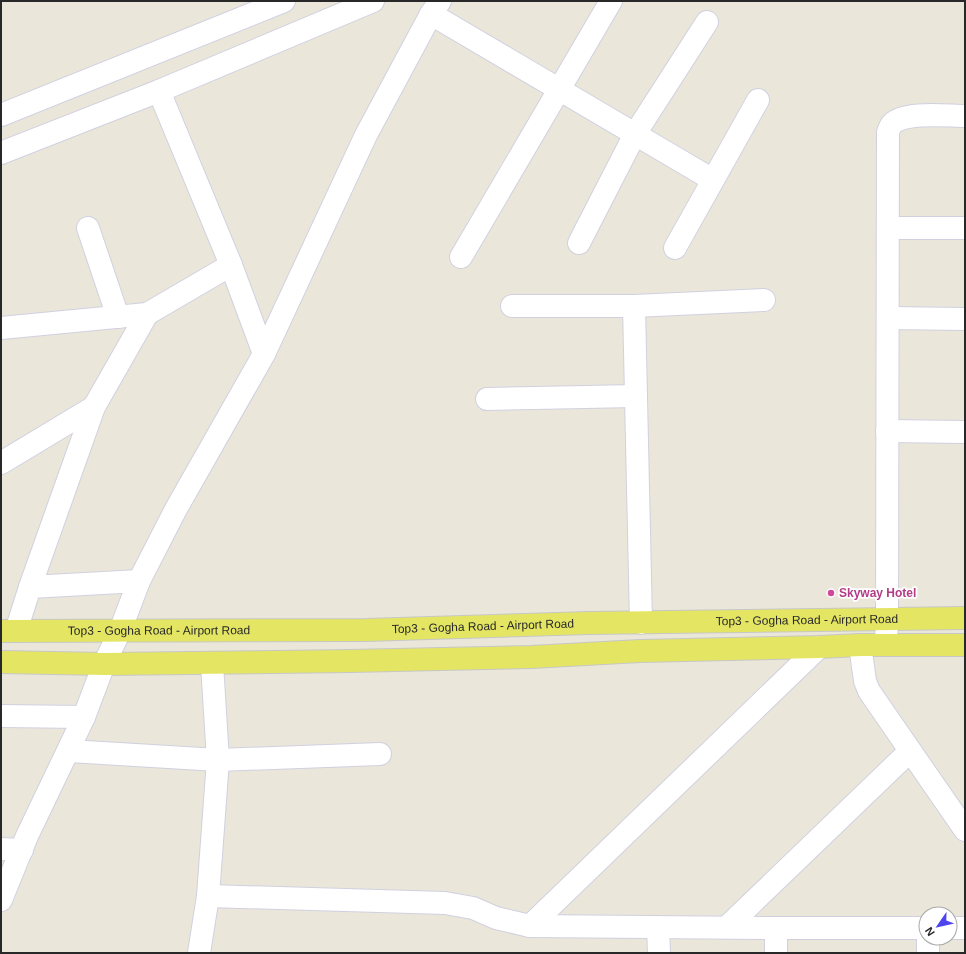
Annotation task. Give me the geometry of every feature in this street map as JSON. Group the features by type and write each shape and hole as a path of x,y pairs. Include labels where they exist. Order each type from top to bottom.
{"main road":[{"name":"Top3 - Gogha Road - Airport Road","path":"8,631 366,630 641,623 965,618"},
{"path":"1,662 212,664 531,657 640,651 818,647 860,644 965,645"}],"street":[{"path":"1,115 284,1"},
{"path":"1,153 159,91 373,1"},
{"path":"461,257 611,1"},
{"path":"1,900 11,849 69,751 84,717 104,664 120,631 139,581 176,508 264,354 366,135 436,7 559,90 713,180"},
{"path":"579,243 635,134 706,22"},
{"path":"159,91 232,266 264,354"},
{"path":"675,248 758,100"},
{"path":"886,645 888,132 892,124 900,119 912,116 965,116"},
{"path":"88,228 118,316"},
{"path":"888,228 965,228"},
{"path":"1,328 147,314 232,266"},
{"path":"512,306 634,306 764,300"},
{"path":"634,306 641,623"},
{"path":"8,631 30,587 94,407 147,314"},
{"path":"888,318 965,319"},
{"path":"488,399 636,396"},
{"path":"1,463 94,407"},
{"path":"887,431 965,432"},
{"path":"30,587 139,581"},
{"path":"860,644 865,681 869,691 965,830"},
{"path":"530,926 818,647"},
{"path":"199,953 208,896 218,760 212,664"},
{"path":"1,716 84,717"},
{"path":"69,751 218,760 380,754"},
{"path":"727,927 910,751"},
{"path":"208,896 445,903 473,908 496,918 530,926 918,928"},
{"path":"658,927 659,953"},
{"path":"776,928 776,953"}],"place":[{"name":"Skyway Hotel","path":"831,593"}]}
